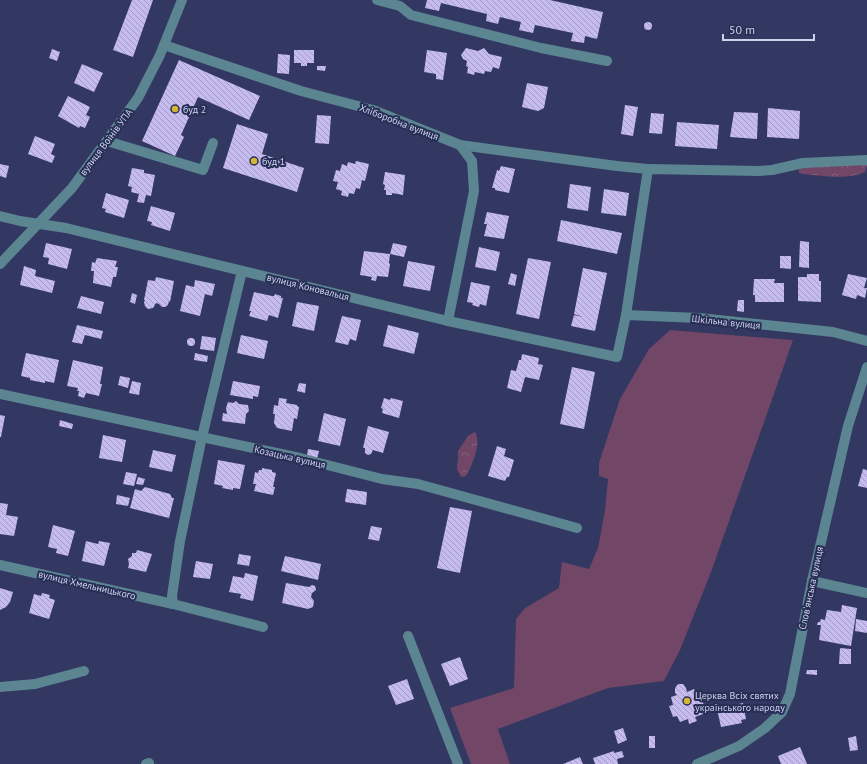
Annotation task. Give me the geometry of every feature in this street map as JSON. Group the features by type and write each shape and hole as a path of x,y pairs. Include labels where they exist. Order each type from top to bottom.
{"street":[{"name":"вулиця Воїнів УПА","path":"0,264 72,188 138,98 164,45 182,0"},
{"path":"378,0 400,6 411,16 541,48 607,61"},
{"name":"Хліборобна вулиця","path":"164,45 300,91 373,110 460,145 648,169 759,171 772,170 803,163 867,160"},
{"path":"106,141 203,170 213,143"},
{"path":"448,321 474,191 472,161 460,145"},
{"path":"626,315 648,169"},
{"name":"вулиця Коновальця","path":"0,216 20,221 66,228 448,321 617,357 626,315"},
{"path":"173,604 172,596 180,540 202,437 242,270"},
{"name":"Шкільна вулиця","path":"626,315 699,318 833,332 867,341"},
{"name":"Словʼянська вулиця","path":"697,764 739,746 765,728 782,712 790,694 812,581 848,426 867,367"},
{"name":"Козацька вулиця","path":"0,394 300,458 382,478 418,484 577,528"},
{"name":"вулиця Хмельницького","path":"0,565 263,626"},
{"path":"812,581 867,593"},
{"path":"408,636 458,764"},
{"path":"0,688 35,684 84,671"}],"green space":[{"path":"799,165 867,165 865,172 851,176 835,177 799,173"},
{"path":"670,330 793,340 711,572 680,650 664,681 608,688 498,729 510,764 471,764 450,708 514,688 516,619 525,608 559,588 562,562 589,569 598,548 605,510 608,479 599,476 599,463 620,399 649,349"},
{"path":"475,432 477,437 477,448 466,476 461,477 457,469 458,451 468,436"}],"building":[{"path":"132,0 153,0 133,57 113,50"},
{"path":"427,0 550,0 603,12 597,39 585,36 584,43 571,41 573,33 535,25 533,33 519,30 521,22 500,17 498,24 486,21 487,14 441,3 439,11 425,8"},
{"path":"646,22 650,22 652,26 650,30 646,30 644,28 644,24"},
{"path":"466,48 478,51 484,48 489,54 502,57 499,69 493,67 491,72 485,71 484,74 475,72 474,75 467,73 467,61 463,59 461,55"},
{"path":"52,49 60,52 57,61 49,58"},
{"path":"294,50 314,50 314,63 307,63 307,66 301,66 301,63 294,63"},
{"path":"427,50 447,53 443,80 436,79 436,74 424,72"},
{"path":"278,54 290,55 289,74 277,73"},
{"name":"буд 2","path":"179,60 260,96 249,120 198,97 181,135 184,137 175,156 142,141"},
{"path":"82,64 103,73 94,92 74,83"},
{"path":"317,66 326,66 325,71 317,70"},
{"path":"527,83 548,87 544,108 538,111 522,107"},
{"path":"68,96 90,107 86,115 90,117 85,128 80,126 79,128 58,116"},
{"path":"625,105 638,107 633,136 621,134"},
{"path":"768,108 800,111 799,139 767,137"},
{"path":"734,112 758,113 757,139 730,137"},
{"path":"651,113 664,114 662,134 649,133"},
{"path":"317,115 331,116 329,144 315,143"},
{"path":"677,122 719,125 717,149 675,146"},
{"name":"буд 1","path":"237,124 268,134 262,154 304,168 297,192 223,168"},
{"path":"35,136 55,144 51,154 55,156 52,163 28,154"},
{"path":"356,161 369,164 365,181 362,180 360,189 356,188 354,194 349,193 348,197 341,195 342,191 336,189 338,182 333,181 336,170 340,171 342,164 347,166 348,162 355,164"},
{"path":"0,164 9,166 6,178 0,176"},
{"path":"501,166 515,169 509,193 492,188 497,170 499,171"},
{"path":"132,168 144,170 144,173 155,175 151,196 146,195 144,203 137,202 139,194 131,192 132,187 128,186"},
{"path":"385,172 405,175 403,195 392,193 392,195 386,195 386,190 384,190 385,185 383,184"},
{"path":"570,184 591,187 588,211 567,208"},
{"path":"604,189 629,193 626,216 601,213"},
{"path":"106,193 129,200 124,218 105,212 106,209 102,208"},
{"path":"151,206 175,213 170,231 151,225 152,222 147,221"},
{"path":"487,212 509,216 504,239 484,236 487,224 484,224"},
{"path":"561,220 622,233 617,254 557,241"},
{"path":"800,241 809,242 809,268 799,267"},
{"path":"46,243 72,249 67,269 48,264 49,258 43,257"},
{"path":"393,243 407,246 404,257 390,254"},
{"path":"479,247 500,252 496,271 475,267"},
{"path":"364,251 390,254 388,277 377,276 376,281 371,280 372,277 360,275"},
{"path":"780,256 791,256 791,269 780,268"},
{"path":"97,258 117,261 115,267 118,267 116,277 113,277 111,287 93,283 94,271 91,271 92,262 95,263"},
{"path":"528,258 551,262 539,319 516,314"},
{"path":"408,261 435,266 430,291 403,286"},
{"path":"24,266 36,270 35,276 55,281 52,293 20,285"},
{"path":"583,268 607,273 595,331 571,326 574,315 583,317 574,314"},
{"path":"511,273 517,275 515,286 508,284"},
{"path":"807,274 819,274 819,281 821,281 821,302 798,301 798,277 807,277"},
{"path":"848,274 867,278 864,288 867,288 865,298 857,295 856,299 842,295"},
{"path":"156,277 174,281 170,302 169,301 168,305 165,307 162,307 156,303 153,308 148,309 145,306 144,300 148,280 155,281"},
{"path":"754,279 775,279 774,283 784,283 784,302 755,302 755,295 753,295"},
{"path":"195,280 215,284 212,296 205,294 200,316 180,311 186,285 194,287"},
{"path":"471,282 490,286 486,306 480,304 479,307 472,305 473,303 467,302"},
{"path":"254,292 272,296 275,294 283,298 278,318 269,315 267,321 249,316"},
{"path":"132,293 137,295 135,304 130,302"},
{"path":"81,296 104,302 101,314 77,308"},
{"path":"738,300 744,300 744,312 737,311"},
{"path":"297,302 319,306 314,331 292,326"},
{"path":"342,316 361,320 356,341 350,339 348,345 335,342"},
{"path":"77,325 103,331 101,339 85,335 82,344 72,342"},
{"path":"388,325 419,333 414,354 383,346"},
{"path":"241,335 268,341 264,359 237,353"},
{"path":"202,336 216,338 214,351 200,349"},
{"path":"191,338 194,339 194,345 191,346 188,345 187,342 188,339"},
{"path":"26,353 59,360 54,383 30,380 30,378 21,376"},
{"path":"195,353 208,356 207,362 194,360"},
{"path":"522,354 539,358 538,364 543,365 539,380 525,377 521,392 507,388 511,370 516,371"},
{"path":"73,360 103,367 100,384 102,384 99,396 86,393 84,398 78,396 78,388 67,386"},
{"path":"572,367 595,372 584,429 560,424"},
{"path":"120,376 130,378 128,388 118,385"},
{"path":"132,381 141,383 139,395 129,393"},
{"path":"233,381 260,386 258,397 253,396 253,399 230,395"},
{"path":"299,383 306,384 305,393 297,391"},
{"path":"279,398 287,399 286,403 297,405 299,407 297,419 294,418 292,431 277,428 274,423 274,405 278,406"},
{"path":"384,398 403,401 399,418 382,413 383,409 381,408"},
{"path":"236,401 239,404 248,405 249,411 246,414 245,424 222,421 223,413 227,414 226,408 228,402 233,403"},
{"path":"324,413 346,419 340,446 318,441"},
{"path":"0,415 5,416 1,437 0,437"},
{"path":"60,420 73,424 72,429 59,426"},
{"path":"368,426 389,432 383,453 373,450 371,454 368,455 365,453 365,448 363,448"},
{"path":"103,435 126,440 122,462 99,458"},
{"path":"497,446 506,449 504,456 514,460 509,477 507,477 505,481 488,476"},
{"path":"308,449 319,451 317,459 307,456"},
{"path":"153,450 176,455 172,472 149,467"},
{"path":"218,460 245,465 240,489 233,488 233,490 222,488 223,486 214,484"},
{"path":"262,468 272,470 272,472 276,473 273,495 254,491 256,484 253,484 255,472 258,473 259,470 262,470"},
{"path":"863,469 867,470 867,488 858,486"},
{"path":"126,472 137,474 134,486 123,484"},
{"path":"138,477 145,479 143,485 136,484"},
{"path":"145,487 170,494 172,498 174,498 169,518 130,508 135,489 141,491"},
{"path":"347,489 367,492 366,505 345,502"},
{"path":"117,495 130,498 128,506 116,504"},
{"path":"0,503 8,504 6,515 18,517 14,536 0,534"},
{"path":"450,507 472,511 460,573 437,568"},
{"path":"53,525 75,531 68,556 56,553 57,549 48,547"},
{"path":"371,526 382,528 379,541 368,539"},
{"path":"86,541 98,544 99,541 110,543 104,566 82,561"},
{"path":"137,550 152,554 146,572 128,568 128,559 132,556 132,553 136,553"},
{"path":"239,554 251,556 249,566 237,564"},
{"path":"285,556 321,564 318,580 281,571"},
{"path":"196,561 213,564 210,579 193,577"},
{"path":"245,573 258,576 253,601 240,598 241,594 229,592 233,576 244,578"},
{"path":"286,583 309,587 312,585 315,586 316,590 312,593 311,597 314,601 313,607 308,609 282,603"},
{"path":"0,588 13,592 10,602 6,607 0,610"},
{"path":"42,593 50,595 49,598 55,600 49,619 29,613 34,594 41,596"},
{"path":"842,605 857,608 851,646 819,640 821,625 817,625 818,622 820,622 821,619 825,620 827,610 841,612"},
{"path":"856,619 867,621 867,633 855,631"},
{"path":"840,648 851,649 851,664 839,664"},
{"path":"460,657 468,679 450,686 441,664"},
{"path":"807,670 817,670 817,675 806,674"},
{"path":"407,679 414,699 396,705 388,686"},
{"name":"Церква Всіх святих українського народу","path":"678,684 683,684 687,692 694,689 697,696 700,695 704,705 700,706 703,714 695,717 697,721 689,724 688,719 680,722 677,716 673,717 669,706 673,705 671,697 677,695 675,693 675,688"},
{"path":"743,703 746,719 741,720 742,723 721,727 717,709"},
{"path":"623,728 627,740 618,744 614,731"},
{"path":"649,736 655,736 655,748 649,748"},
{"path":"856,736 858,750 850,751 848,738"},
{"path":"800,747 807,764 781,764 778,756"},
{"path":"614,751 614,753 622,751 624,757 617,759 618,764 595,764 593,758"},
{"path":"580,757 583,764 563,764"}],"place":[{"name":"буд 2","path":"175,109"},
{"name":"буд 1","path":"254,161"},
{"name":"Церква Всіх святих українського народу","path":"687,701"}]}
